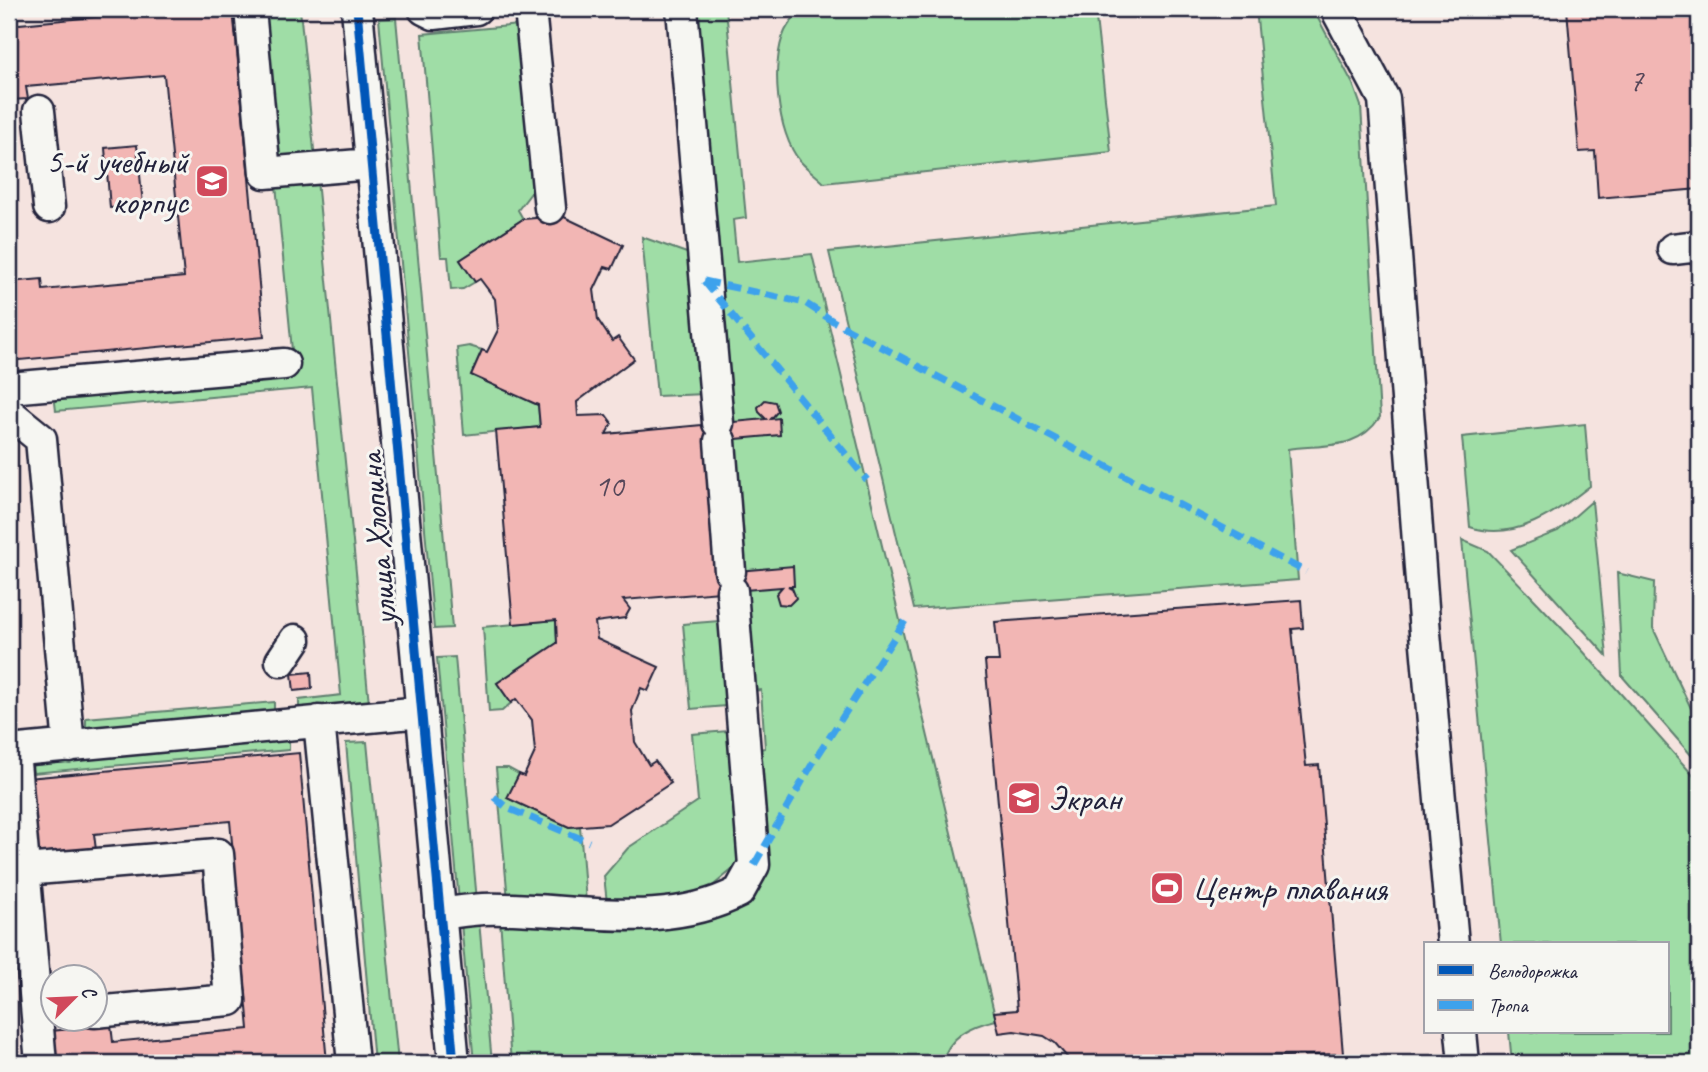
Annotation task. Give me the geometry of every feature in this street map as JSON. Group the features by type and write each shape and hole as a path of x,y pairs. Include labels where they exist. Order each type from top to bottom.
{"street":[{"path":"250,9 265,173 371,164"},
{"name":"улица Хлопина","path":"357,9 454,1063"},
{"path":"424,9 434,14 476,9"},
{"path":"530,9 550,208"},
{"path":"440,914 485,909 621,915 684,912 739,892 754,865 682,9"},
{"path":"1336,9 1384,99 1425,633 1453,942"},
{"path":"39,111 49,207"},
{"path":"9,388 284,364"},
{"path":"9,413 41,439 69,746"},
{"path":"38,967 14,816 11,751 422,712"},
{"path":"319,721 353,1063"},
{"path":"24,870 218,854 230,1000 108,1011"},
{"path":"41,1063 43,1034"},
{"path":"1461,1034 1464,1063"}],"green space":[{"path":"259,9 300,9 369,703 299,709 299,700 341,695 312,388 56,411 54,394 294,371"},
{"path":"690,9 726,9 746,218 733,220 737,262 812,254 996,1020 969,1029 955,1039 942,1063 511,1063 500,919 746,892 754,750 765,748 761,690 750,691"},
{"path":"800,9 1095,9 1111,152 824,183 800,161 792,149 778,98 780,45 787,28"},
{"path":"1256,9 1313,9 1353,84 1361,106 1380,417 1371,428 1351,441 1288,449 1298,580 914,609 829,252 1276,206"},
{"path":"396,18 452,628 434,629 379,19"},
{"path":"520,25 537,185 518,210 523,219 460,260 475,282 463,289 451,290 448,257 441,257 422,34"},
{"path":"642,237 695,256 706,394 657,396"},
{"path":"469,346 482,350 471,375 538,405 540,427 464,435 457,348"},
{"path":"1585,424 1590,486 1549,515 1518,528 1486,531 1470,527 1462,437"},
{"path":"1592,501 1607,656 1511,550 1558,531"},
{"path":"1462,540 1488,551 1574,641 1699,782 1699,1063 1512,1063 1509,1034 1670,1034 1670,942 1501,942"},
{"path":"1617,573 1654,582 1653,628 1699,725 1699,764 1622,676"},
{"path":"556,620 557,643 497,683 511,703 502,711 489,712 483,627"},
{"path":"719,621 726,706 691,709 683,624"},
{"path":"455,657 477,901 459,902 437,658"},
{"path":"274,702 274,712 86,728 86,718"},
{"path":"728,731 739,864 704,893 607,903 604,876 628,848 698,801 692,734"},
{"path":"289,740 289,750 33,773 32,763"},
{"path":"367,742 398,1063 374,1063 346,743"},
{"path":"496,768 508,768 519,774 508,798 569,827 580,826 586,903 508,900"},
{"path":"479,921 492,1063 474,1063 461,923"}],"building":[{"name":"5-й учебный корпус","path":"181,9 233,9 264,337 9,361 9,282 42,279 43,290 184,277 164,75 26,87 28,99 9,100 9,25"},
{"path":"1567,9 1699,9 1699,189 1598,198 1595,151 1579,152"},
{"path":"137,145 143,205 110,208 105,148"},
{"path":"562,216 623,245 612,269 605,267 594,290 598,320 612,341 618,337 634,359 577,402 578,416 606,415 612,423 606,434 766,419 758,407 765,400 775,402 778,411 771,419 779,418 780,435 714,441 726,572 793,566 794,586 788,586 792,588 796,598 789,605 779,604 776,594 782,587 623,600 630,609 625,618 595,622 597,639 659,667 648,691 641,688 632,711 635,742 649,765 655,761 671,783 608,824 569,827 507,798 519,774 524,776 535,752 532,720 516,699 511,703 497,683 557,643 556,620 513,624 496,431 540,427 538,405 471,375 482,350 487,352 498,330 495,299 480,279 475,282 460,260 523,219"},
{"name":"Центр плавания","path":"1301,600 1303,628 1292,629 1306,766 1319,765 1343,1054 1072,1063 1055,1043 1044,1036 1014,1031 999,1033 994,1012 1017,1010 985,661 999,661 995,622"},
{"path":"311,672 312,689 294,691 292,674"},
{"path":"299,753 327,1063 54,1063 51,1034 108,1034 108,1025 111,1025 113,1042 249,1029 230,821 94,834 96,850 35,856 28,778"}],"marked path":[{"path":"704,281 805,303 833,321 1306,572"},
{"path":"704,281 867,480"},
{"path":"754,865 814,761 905,621"},
{"path":"494,797 507,808 589,842"}],"cycle path":[{"path":"357,9 454,1063"}],"place":[{"name":"5-й учебный корпус","path":"212,181"},
{"name":"Экран","path":"1024,798"},
{"name":"Центр плавания","path":"1167,888"}]}
